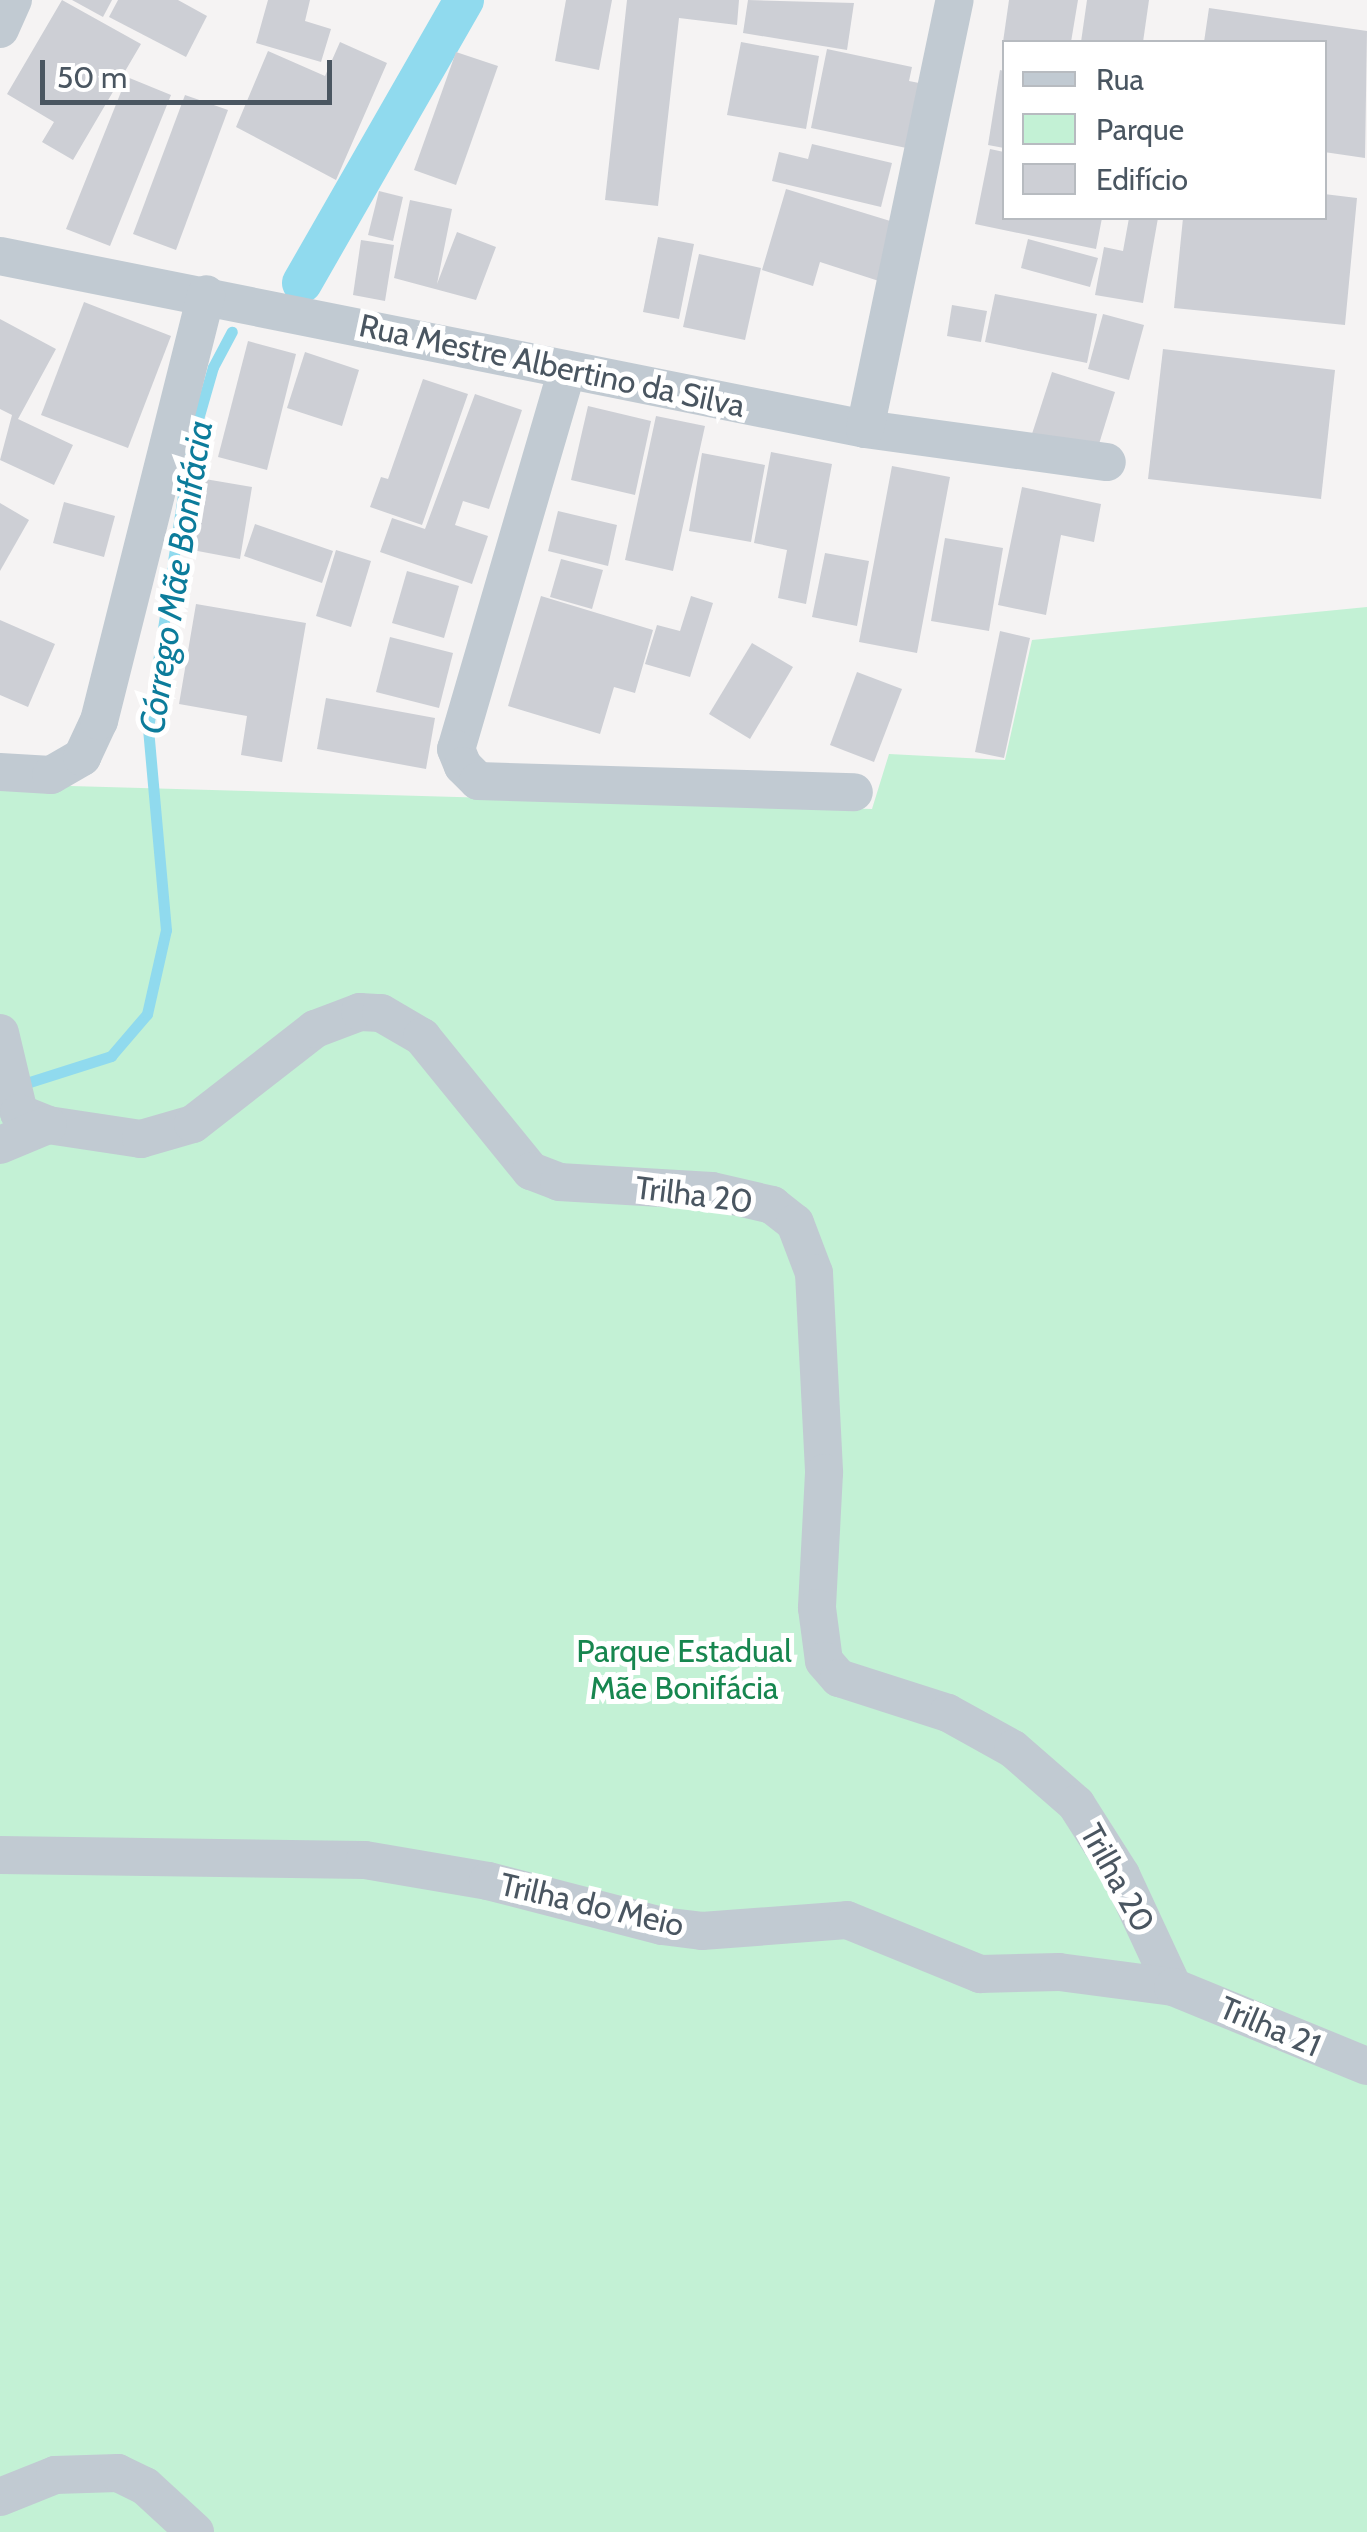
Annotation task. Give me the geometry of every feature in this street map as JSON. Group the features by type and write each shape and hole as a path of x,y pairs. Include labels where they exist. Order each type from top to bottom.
{"street":[{"path":"0,29 13,0"},
{"path":"865,429 955,0"},
{"name":"Rua Mestre Albertino da Silva","path":"0,256 206,294 865,429 1107,462"},
{"path":"0,772 50,775 82,757 99,721 206,294"},
{"path":"567,370 456,748 463,766 478,781 854,792"},
{"name":"Trilha 20","path":"4,1047 22,1128 141,1139 193,1124 315,1030 360,1012 382,1013 422,1037 530,1171 559,1182 712,1191 784,1214 795,1223 814,1273 824,1472 817,1608 824,1661 840,1678 948,1713 980,1731 1013,1750 1076,1804 1121,1875 1173,1987"},
{"name":"Trilha do Meio","path":"0,1855 365,1860 488,1881 662,1926 702,1931 848,1920 980,1974 1059,1972 1173,1987"},
{"name":"Trilha 21","path":"1173,1987 1367,2066"},
{"path":"0,2497 55,2475 118,2473 144,2486 195,2532"}],"green space":[{"name":"Parque Estadual Mãe Bonifácia","path":"1367,607 1367,2532 0,2532 0,784 872,809 889,754 1005,760 1032,640"}],"building":[{"path":"62,0 141,44 73,160 42,142 54,122 7,94"},
{"path":"72,0 112,0 103,17"},
{"path":"118,0 178,0 207,16 186,57 109,17"},
{"path":"268,0 310,0 305,21 331,29 321,62 256,43"},
{"path":"566,0 612,0 599,70 555,61"},
{"path":"627,0 739,0 737,25 679,18 658,206 605,200"},
{"path":"748,0 854,3 847,50 743,33"},
{"path":"1009,0 1078,0 1071,40 1003,40"},
{"path":"1087,0 1149,0 1143,40 1081,40"},
{"path":"1209,8 1367,31 1365,158 1327,152 1327,40 1204,40"},
{"path":"340,42 387,63 336,180 236,127 268,51 325,76"},
{"path":"741,42 819,56 806,129 727,115"},
{"path":"827,49 912,67 909,81 929,85 916,150 811,128"},
{"path":"456,52 498,66 456,185 414,170"},
{"path":"1000,70 1002,148 988,145"},
{"path":"127,77 171,95 110,246 66,229"},
{"path":"185,95 228,110 176,250 133,234"},
{"path":"812,144 892,163 881,207 772,181 779,152 808,159"},
{"path":"990,149 1002,152 1002,220 1102,220 1096,249 975,224"},
{"path":"786,189 900,224 882,282 820,262 813,286 762,270"},
{"path":"379,191 403,197 393,241 368,235"},
{"path":"1327,194 1357,198 1345,325 1174,308 1183,220 1327,220"},
{"path":"410,200 452,209 437,284 457,232 496,247 476,300 394,278"},
{"path":"1129,220 1158,220 1143,303 1095,295 1104,247 1123,251"},
{"path":"658,237 694,244 679,319 643,312"},
{"path":"1028,239 1098,258 1090,287 1021,268"},
{"path":"361,240 394,245 385,301 353,295"},
{"path":"699,254 761,268 745,340 683,327"},
{"path":"995,294 1097,314 1087,363 985,342"},
{"path":"84,302 171,336 128,448 41,415"},
{"path":"952,305 987,311 981,342 947,336"},
{"path":"1103,314 1144,325 1129,380 1088,369"},
{"path":"0,319 56,349 18,419 73,445 54,485 0,460 12,415 0,409"},
{"path":"248,341 296,354 267,470 218,457"},
{"path":"1163,349 1335,370 1321,499 1148,479"},
{"path":"305,352 359,370 342,426 287,408"},
{"path":"1052,372 1115,392 1095,457 1031,437"},
{"path":"423,379 468,394 422,525 370,507 381,477 388,479"},
{"path":"475,394 522,410 489,509 463,501 455,525 488,536 472,584 380,552 392,518 425,529"},
{"path":"588,406 651,421 635,495 571,480"},
{"path":"656,416 705,426 673,571 625,560"},
{"path":"771,452 832,464 806,604 778,598 787,550 754,543"},
{"path":"702,453 765,465 751,542 689,531"},
{"path":"892,466 950,477 917,653 859,642"},
{"path":"199,478 252,487 240,559 187,549"},
{"path":"1022,487 1101,504 1094,542 1061,535 1046,615 998,605"},
{"path":"64,502 115,516 104,557 53,543"},
{"path":"0,503 29,520 0,571"},
{"path":"558,511 617,525 608,566 548,551"},
{"path":"255,524 333,551 322,583 244,556"},
{"path":"945,538 1003,548 989,631 931,621"},
{"path":"336,550 371,561 351,627 316,616"},
{"path":"825,553 869,561 857,626 812,617"},
{"path":"561,559 603,570 592,609 550,597"},
{"path":"407,571 459,586 444,638 392,623"},
{"path":"541,596 653,630 635,693 614,687 600,734 508,706"},
{"path":"691,596 713,603 690,677 645,664 657,625 680,631"},
{"path":"196,604 306,623 282,762 241,755 247,716 179,704"},
{"path":"0,620 55,644 28,707 0,695"},
{"path":"1000,631 1030,638 1004,758 975,752"},
{"path":"390,637 453,653 439,708 376,692"},
{"path":"752,643 793,667 750,739 709,714"},
{"path":"857,672 902,689 874,762 830,745"},
{"path":"326,698 435,718 426,769 317,749"}],"waterway":[{"path":"302,283 464,0"},
{"name":"Córrego Mãe Bonifácia","path":"17,1086 111,1056 147,1014 166,930 148,729 190,447 213,367 232,332"}]}
